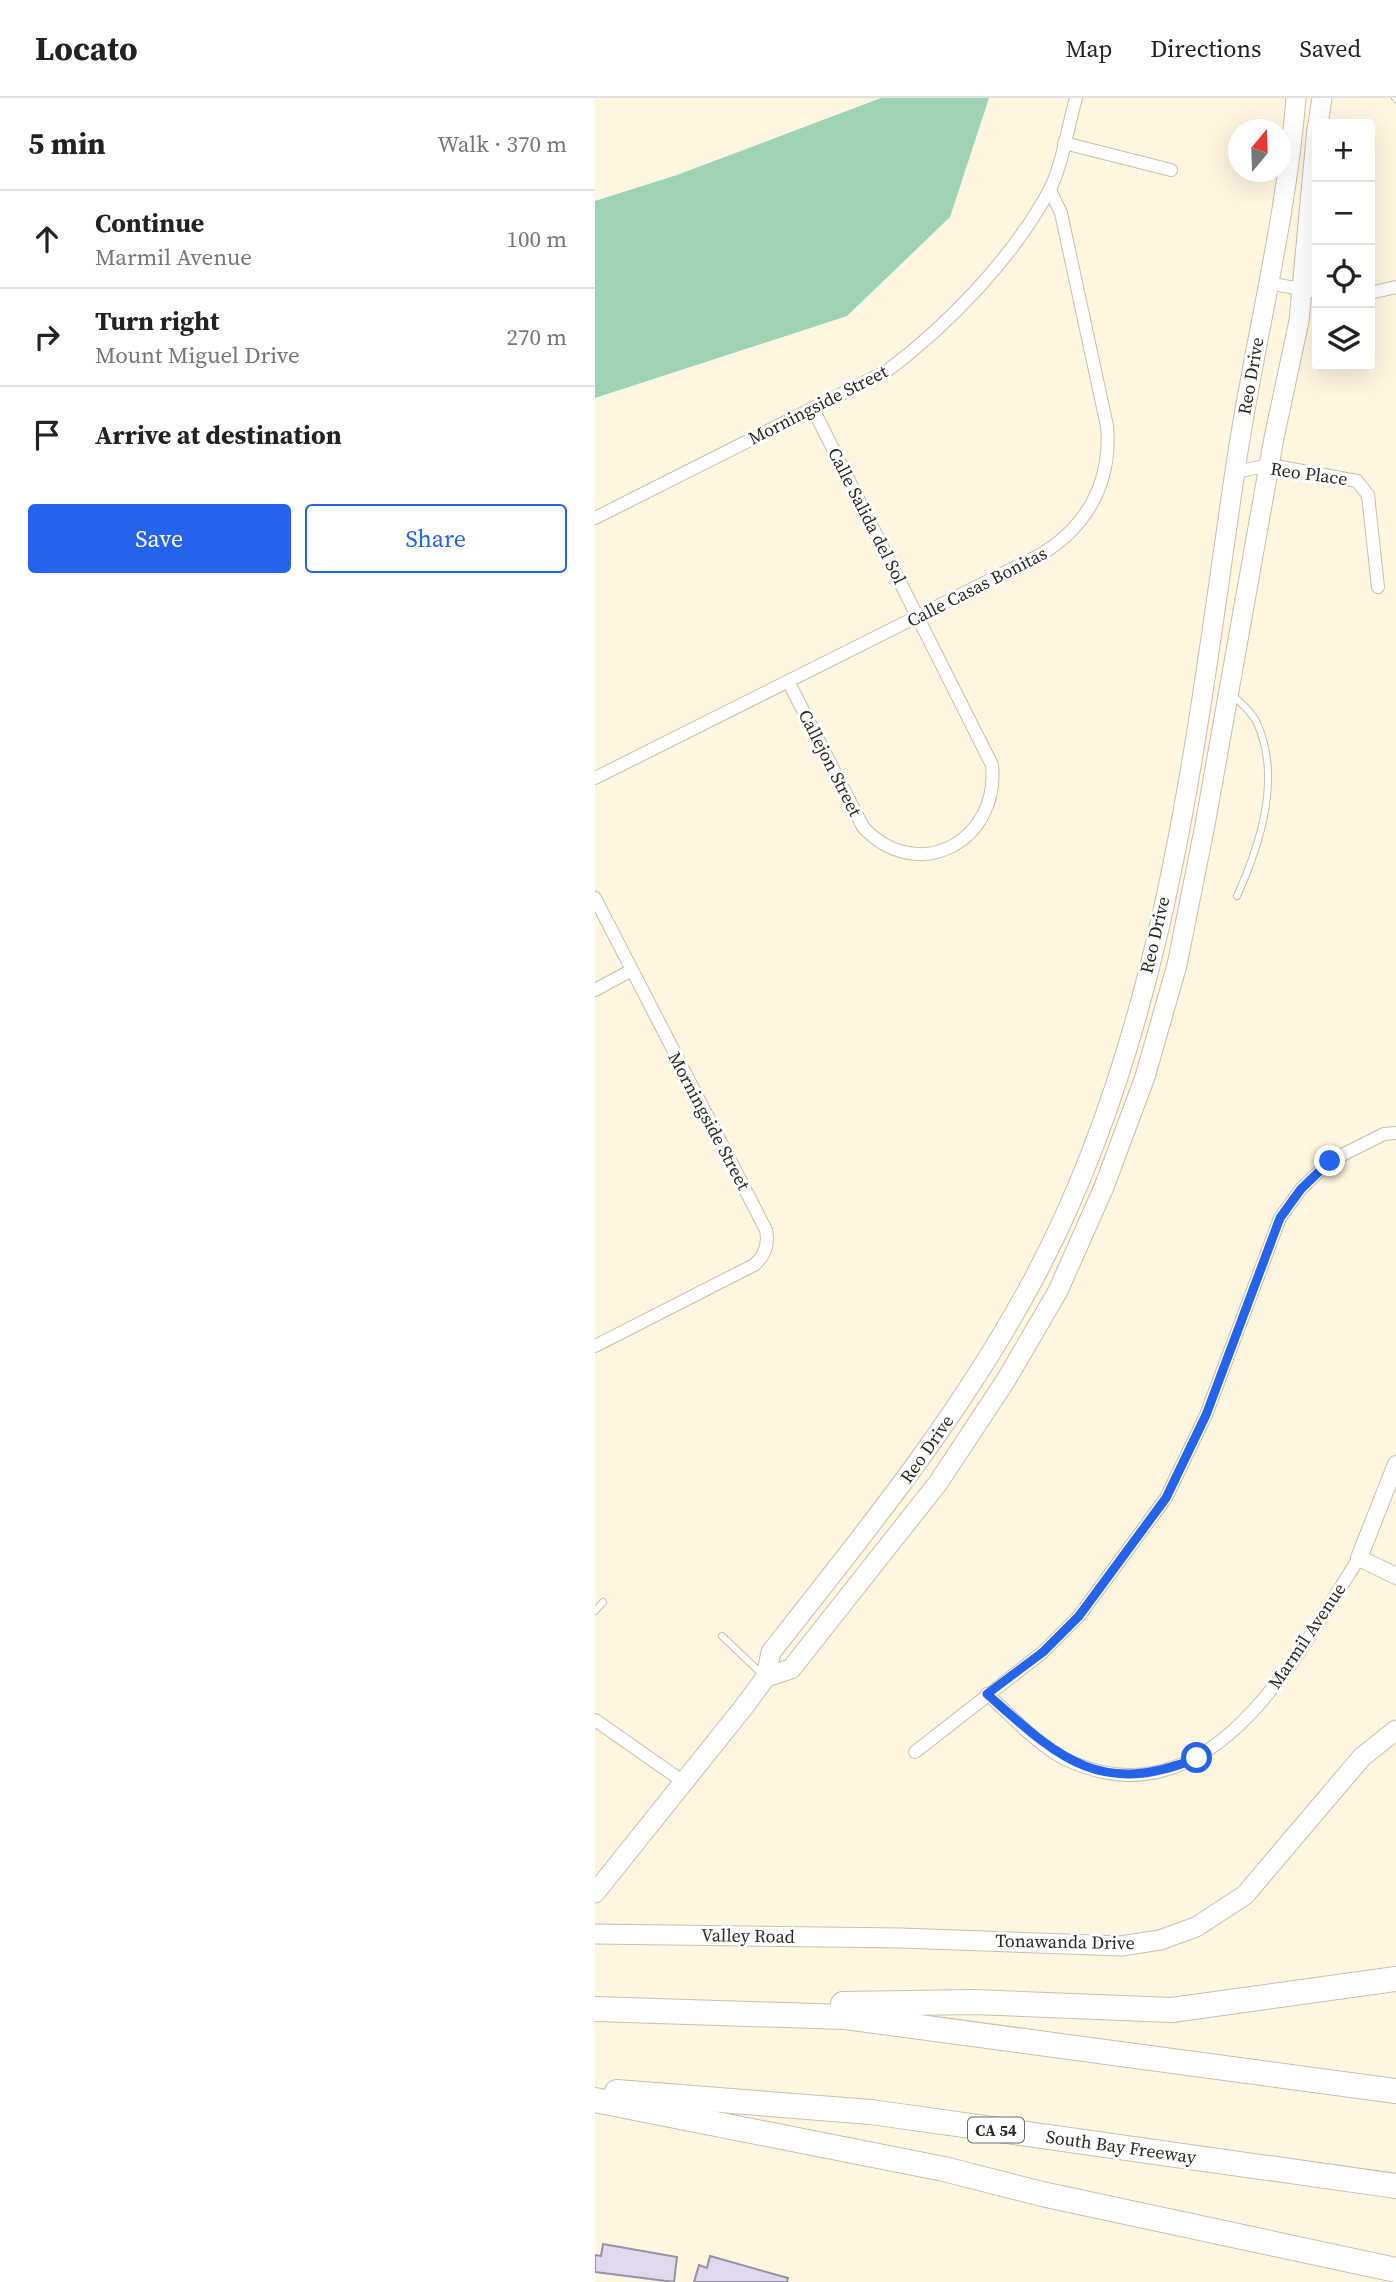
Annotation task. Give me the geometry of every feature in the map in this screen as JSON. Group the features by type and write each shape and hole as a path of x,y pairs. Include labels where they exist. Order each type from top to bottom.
{"highway":[{"path":"595,2008 973,2002 1172,2010 1396,1979"},
{"path":"595,2008 845,2017 1396,2091"},
{"name":"South Bay Freeway","path":"595,2090 871,2112 1396,2186"},
{"path":"595,2100 944,2169 1042,2194 1396,2270"}],"main road":[{"name":"Reo Drive","path":"595,1893 766,1678 771,1652 918,1465 979,1373 1034,1280 1080,1178 1120,1070 1150,961 1202,689 1235,472 1293,135 1296,98"},
{"name":"Reo Drive","path":"1318,119 1322,98"},
{"name":"Reo Drive","path":"766,1678 791,1669 938,1483 1006,1380 1058,1291 1104,1187 1146,1074 1177,965 1270,465 1299,321 1310,292 1315,182"},
{"name":"Tonawanda Drive","path":"901,1938 1121,1946 1160,1940 1196,1927 1230,1907 1260,1881 1362,1757 1396,1730"},
{"name":"Valley Road","path":"595,1934 901,1938"}],"street":[{"name":"Morningside Street","path":"595,518 887,370 922,345 997,265 1050,190 1076,98"},
{"path":"1064,144 1171,170"},
{"name":"Calle Casas Bonitas","path":"595,778 789,683 1052,548 1077,527 1101,486 1108,456 1108,426 1061,213 1050,190"},
{"path":"1268,283 1310,292"},
{"path":"1375,292 1396,287"},
{"name":"Calle Salida del Sol","path":"813,408 992,765 993,787 987,809 974,830 955,845"},
{"name":"Reo Place","path":"1235,472 1270,465 1357,481 1368,495 1378,587"},
{"name":"Callejon Street","path":"789,683 863,827 872,836 892,849 914,855 935,853 955,845"},
{"name":"Morningside Street","path":"595,898 630,971 768,1236 764,1255 754,1265 595,1346"},
{"path":"595,990 630,971"},
{"path":"915,1752 1043,1652 1079,1616 1166,1498 1206,1415 1280,1218 1301,1189 1330,1161 1384,1134 1396,1133"},
{"name":"Marmil Avenue","path":"987,1694 1051,1751 1079,1764 1124,1774 1179,1766 1201,1756 1228,1737 1285,1675 1359,1558 1396,1464"},
{"path":"1359,1558 1396,1577"},
{"path":"595,1720 685,1783"}],"lane":[{"path":"1228,691 1257,722 1263,743 1267,779 1266,809 1258,840 1237,896"},
{"path":"595,1611 603,1602"},
{"path":"722,1636 766,1678"}],"green space":[{"path":"881,98 989,98 950,217 847,316 595,398 595,201 677,175"}],"building":[{"path":"603,2244 677,2257 674,2282 595,2272 595,2255 601,2256"},
{"path":"710,2256 788,2278 787,2282 694,2282 699,2265 707,2268"}],"route":[{"path":"1197,1758 1179,1766 1143,1773 1124,1774 1093,1769 1051,1751 987,1694 1043,1652 1079,1616 1166,1498 1206,1415 1280,1218 1301,1189 1330,1161"}]}
